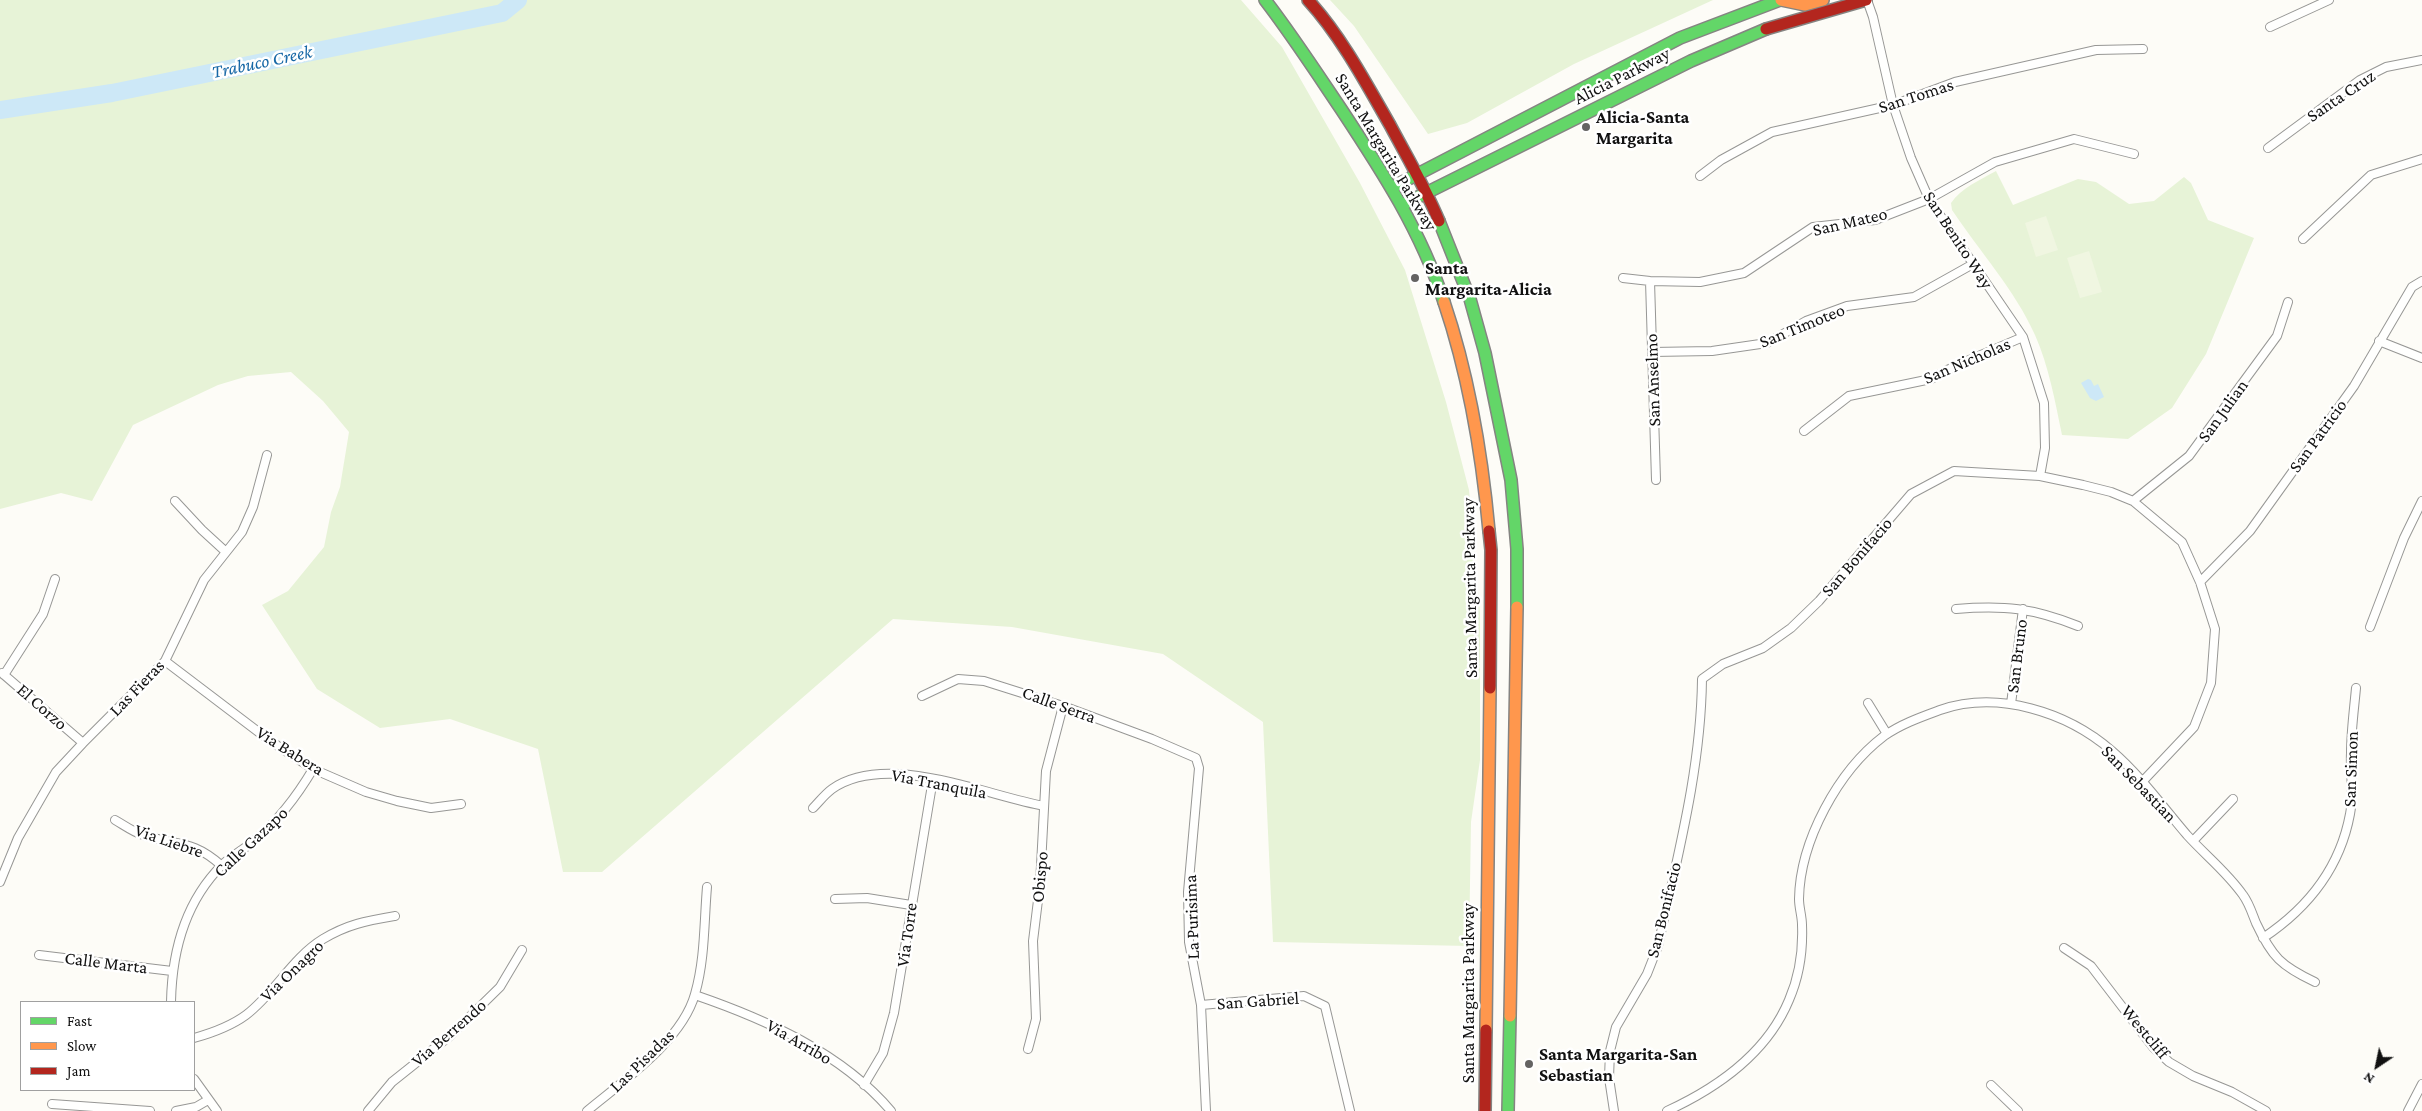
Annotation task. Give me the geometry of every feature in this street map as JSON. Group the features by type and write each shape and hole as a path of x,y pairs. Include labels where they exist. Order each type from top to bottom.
{"main road":[{"name":"Santa Margarita Parkway","path":"1265,0 1299,45 1402,205 1424,248 1446,307 1472,409 1486,494 1491,597 1485,1111"},
{"name":"Santa Margarita Parkway","path":"1308,0 1320,13 1369,88 1428,194 1470,299 1485,353 1510,480 1514,519 1517,597 1508,1111"},
{"path":"1781,0 1805,6 1823,0"},
{"name":"Alicia Parkway","path":"1391,188 1680,38 1755,8 1781,0"},
{"name":"Alicia Parkway","path":"1402,205 1428,194 1691,61 1763,30 1866,0"}],"street":[{"name":"San Benito Way","path":"1866,0 1873,17 1893,105 1911,158 1929,198 2023,337 2044,403 2045,448 2040,476"},
{"path":"2270,28 2329,0"},
{"name":"San Tomas","path":"1700,176 1721,160 1772,132 1893,105 1955,82 2096,50 2143,49"},
{"name":"Santa Cruz","path":"2268,148 2360,80 2386,67 2422,60"},
{"name":"San Mateo","path":"1623,278 1650,281 1700,282 1744,273 1813,227 1875,220 1929,198 1995,162 2074,139 2134,154"},
{"path":"2303,239 2371,174 2422,159"},
{"name":"San Timoteo","path":"1652,352 1712,352 1767,343 1806,321 1847,306 1914,296 1973,264"},
{"name":"San Anselmo","path":"1650,281 1656,480"},
{"name":"San Patricio","path":"2200,582 2250,531 2354,386 2379,340 2412,287 2422,281"},
{"name":"San Julian","path":"2133,501 2189,456 2277,336 2288,302"},
{"name":"San Nicholas","path":"1804,430 1849,396 1931,379 2023,337"},
{"path":"2379,340 2422,358"},
{"name":"Las Fieras","path":"0,882 18,838 36,803 56,772 165,661 204,580 242,532 253,507 267,455"},
{"name":"San Bonifacio","path":"1614,1111 1609,1078 1610,1051 1616,1027 1647,974 1658,946 1696,763 1702,721 1702,679 1723,664 1762,648 1791,628 1819,601 1911,494 1954,471 2040,476 2111,492 2133,501 2182,542 2200,582 2215,629 2211,683 2194,727 2142,782"},
{"path":"175,501 226,552"},
{"path":"2370,627 2404,538 2422,501"},
{"path":"2,673 43,614 55,579"},
{"path":"1956,609 1988,606 2023,609 2047,613 2078,626"},
{"name":"San Bruno","path":"2012,704 2023,609"},
{"name":"Via Babera","path":"165,661 269,740 314,769 366,792 397,801 431,808 461,804"},
{"name":"El Corzo","path":"2,673 83,743"},
{"name":"Calle Serra","path":"922,696 958,679 984,681 1063,706 1193,755"},
{"name":"San Simon","path":"2263,938 2284,924 2309,900 2325,879 2338,855 2350,813 2351,750 2356,688"},
{"path":"1868,703 1886,734"},
{"name":"San Sebastian","path":"1667,1111 1700,1096 1734,1073 1766,1038 1789,1001 1801,958 1802,925 1799,900 1802,870 1813,836 1830,799 1847,772 1865,752 1886,734 1914,720 1952,706 1980,703 2012,704 2048,713 2082,729 2112,751 2244,896 2263,938 2274,955 2289,970 2315,982"},
{"name":"Obispo","path":"1028,1049 1036,1019 1033,941 1040,884 1046,771 1063,706"},
{"name":"La Purisima","path":"1193,755 1198,761 1199,768 1188,892 1189,942 1201,1005 1206,1111"},
{"name":"Calle Gazapo","path":"171,1001 172,971 179,936 196,900 222,866 277,820 296,798 314,769"},
{"name":"Via Tranquila","path":"813,808 831,789 848,781 872,774 894,773 933,779 1044,806"},
{"name":"Via Torre","path":"864,1085 883,1053 894,1013 933,779"},
{"path":"2193,841 2234,799"},
{"name":"Via Liebre","path":"115,820 142,835 188,845 206,852 222,866"},
{"name":"Las Pisadas","path":"587,1111 654,1054 672,1036 687,1014 695,995 699,978 707,887"},
{"path":"835,899 867,898 911,905"},
{"name":"Via Onagro","path":"195,1038 216,1031 246,1015 270,992 297,961 321,940 354,923 395,916"},
{"name":"Westcliff","path":"2064,948 2091,966 2153,1047 2170,1062 2193,1076 2232,1092 2266,1111"},
{"name":"Via Berrendo","path":"368,1111 392,1082 451,1035 500,987 522,950"},
{"name":"Calle Marta","path":"39,955 172,971"},
{"name":"Via Arribo","path":"695,995 773,1025 808,1044 864,1085 891,1111"},
{"name":"San Gabriel","path":"1201,1005 1304,996 1325,1006 1350,1111"},
{"path":"195,1080 217,1111"},
{"path":"2408,1111 2422,1084"},
{"path":"1991,1085 2018,1111"},
{"path":"176,1111 196,1107 208,1100"},
{"path":"52,1104 150,1111"}],"green space":[{"path":"0,0 1241,0 1282,47 1360,183 1405,270 1446,402 1469,490 1480,613 1480,760 1471,822 1469,946 1273,942 1263,722 1163,654 1012,627 893,619 602,872 563,872 538,749 450,719 380,728 317,689 262,605 288,591 324,547 331,512 340,487 349,432 323,401 291,372 248,376 218,385 133,425 92,501 61,493 0,509"},
{"path":"1330,0 1713,0 1574,64 1467,123 1428,134 1354,26"},
{"path":"1996,171 2013,205 2078,179 2096,182 2129,204 2154,201 2184,177 2191,183 2208,220 2254,238 2206,354 2172,408 2128,439 2062,435 2048,372 2040,347 2027,318 2018,302 1952,210 1951,203 1960,193"},
{"path":"2046,216 2058,250 2036,257 2025,223"},
{"path":"2089,251 2102,292 2080,298 2067,258"}],"water":[{"path":"2088,379 2091,380 2094,386 2098,384 2104,397 2096,401 2090,398 2081,383"}],"waterway":[{"name":"Trabuco Creek","path":"0,110 112,93 502,13 518,0"}],"traffic: fast":[{"path":"1265,0 1313,67 1386,179 1424,251 1444,302"},
{"path":"1391,188 1680,38 1780,0"},
{"path":"1402,205 1691,61 1766,29"},
{"path":"1439,221 1470,299 1485,353 1511,480 1517,549 1517,607"},
{"path":"1508,1111 1510,1016"}],"traffic: slow":[{"path":"1781,0 1805,5 1823,0"},
{"path":"1444,302 1461,358 1473,415 1483,473 1489,531"},
{"path":"1510,1016 1517,607"},
{"path":"1486,1030 1490,688"}],"traffic: jam":[{"path":"1308,0 1342,44 1362,76 1416,172 1439,221"},
{"path":"1766,29 1866,0"},
{"path":"1489,531 1491,550 1490,688"},
{"path":"1485,1111 1486,1030"}],"place":[{"name":"Alicia-Santa Margarita","path":"1586,127"},
{"name":"Santa Margarita-Alicia","path":"1415,278"},
{"name":"Santa Margarita-San Sebastian","path":"1529,1064"}]}
